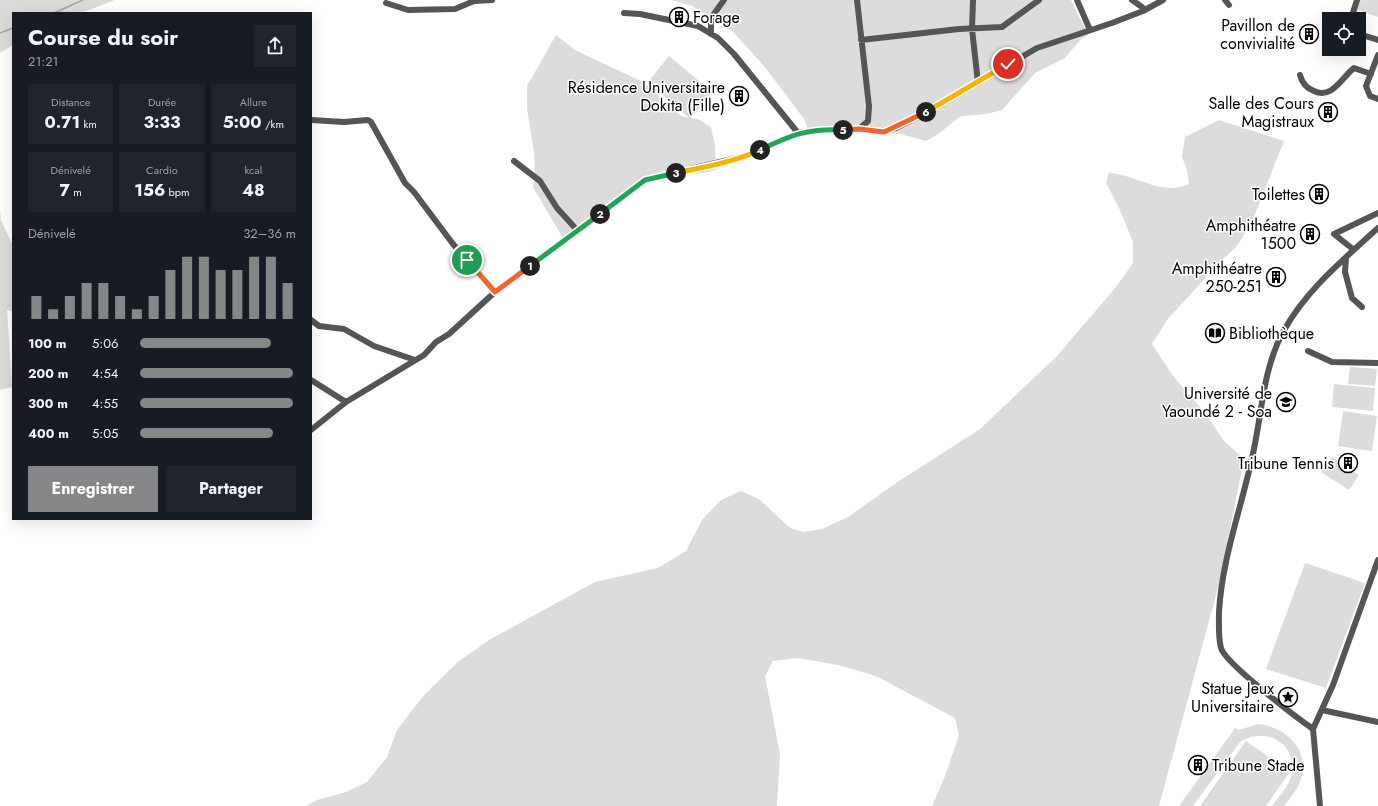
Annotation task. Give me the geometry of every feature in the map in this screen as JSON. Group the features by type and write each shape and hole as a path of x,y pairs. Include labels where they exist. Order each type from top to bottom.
{"street":[{"path":"386,3 408,10 455,9 474,1 492,0"},
{"path":"711,34 711,18 724,0"},
{"path":"857,0 869,106 868,121 859,129"},
{"path":"973,0 972,29 978,83"},
{"path":"861,40 1002,27 1039,0"},
{"path":"1077,0 1090,30"},
{"path":"1132,0 1142,9"},
{"path":"1142,0 1142,9"},
{"path":"312,429 346,402 424,355 436,342 449,334 495,292 645,180 749,155 798,133 819,129 859,129 884,132 896,128 938,106 1037,48 1090,30 1163,0"},
{"path":"1225,0 1229,5"},
{"path":"1353,12 1357,0"},
{"path":"624,13 640,14 698,26 711,34 734,54 798,133"},
{"path":"1366,36 1378,40"},
{"path":"1378,55 1366,86 1370,96 1378,99"},
{"path":"1300,75 1306,87 1318,93 1327,93 1354,68 1371,74"},
{"path":"312,120 344,122 368,120 371,122 394,167 405,183 414,192 453,244 495,292"},
{"path":"514,161 540,181 557,208 577,230"},
{"path":"1354,250 1334,234 1378,212"},
{"path":"1313,729 1250,679 1224,655 1221,648 1218,629 1225,568 1252,459 1265,382 1273,354 1283,332 1298,308 1320,282 1378,228"},
{"path":"1346,257 1345,272 1352,298 1362,307"},
{"path":"312,321 319,326 344,329 374,346 415,360"},
{"path":"1308,351 1332,362 1378,363"},
{"path":"312,381 346,402"},
{"path":"1320,806 1313,729 1342,661 1378,560"},
{"path":"1322,710 1378,722"}],"shaded area":[{"path":"0,0 115,0 84,12 12,12 12,46 0,53"},
{"path":"672,0 1071,0 1088,35 1081,39 1065,58 1035,73 1002,110 987,114 961,116 938,134 926,141 904,135 841,125 808,130 804,119 764,66 733,32 692,6"},
{"path":"1359,0 1378,0 1378,17 1356,9"},
{"path":"556,35 577,51 643,82 681,116 689,118 648,82 669,56 712,92 691,118 698,119 711,127 715,146 716,170 704,173 664,175 646,179 564,240 533,187 535,175 534,152 527,108 527,86"},
{"path":"1219,120 1284,141 1252,222 1237,246 1218,264 1167,320 1152,344 1173,376 1207,415 1223,440 1244,459 1219,584 1159,806 932,806 945,776 959,735 955,718 876,676 838,665 798,658 773,661 765,676 780,754 777,806 306,806 317,800 346,792 367,782 387,757 397,730 427,692 459,661 489,640 595,582 658,568 686,551 702,520 721,500 741,491 759,499 790,528 804,532 822,529 848,517 899,481 980,429 1057,356 1116,287 1133,263 1133,242 1119,208 1106,183 1109,173 1119,174 1149,184 1168,188 1189,184 1187,170 1182,157 1185,137"},
{"path":"0,209 1,220 12,244 12,312 7,310 12,387 0,390"},
{"path":"1350,367 1377,369 1375,386 1348,384"},
{"path":"1334,384 1375,388 1373,411 1332,407"},
{"path":"1343,411 1377,416 1372,451 1338,446"},
{"path":"1332,457 1359,475 1349,490 1321,472"},
{"path":"1305,563 1365,583 1326,688 1266,669"},
{"path":"1258,724 1269,726 1278,730 1287,736 1300,751 1303,761 1303,771 1300,782 1284,806 1272,806 1287,785 1291,776 1292,761 1289,752 1284,745 1276,740 1259,736 1249,737 1240,742 1193,806 1179,806 1235,728 1239,730"},
{"path":"1246,741 1290,772 1266,806 1200,806"}],"waterway":[{"path":"56,12 83,0"},
{"path":"0,33 12,28"}],"place":[{"name":"Forage","path":"679,17"},
{"name":"Pavillon de convivialité","path":"1309,34"},
{"name":"Résidence Universitaire Dokita (Fille)","path":"739,96"},
{"name":"Salle des Cours Magistraux","path":"1328,112"},
{"name":"Toilettes","path":"1319,194"},
{"name":"Amphithéatre 1500","path":"1310,234"},
{"name":"Amphithéatre 250-251","path":"1276,277"},
{"name":"Bibliothèque","path":"1215,333"},
{"name":"Université de Yaoundé 2 - Soa","path":"1286,402"},
{"name":"Tribune Tennis","path":"1348,463"},
{"name":"Statue Jeux Universitaire","path":"1288,697"},
{"name":"Tribune Stade","path":"1198,765"}],"route":[{"path":"467,260 495,292 645,180 657,176 717,164 749,155 788,136 798,133 819,129 859,129 884,132 896,128 938,106 1008,64"}]}
